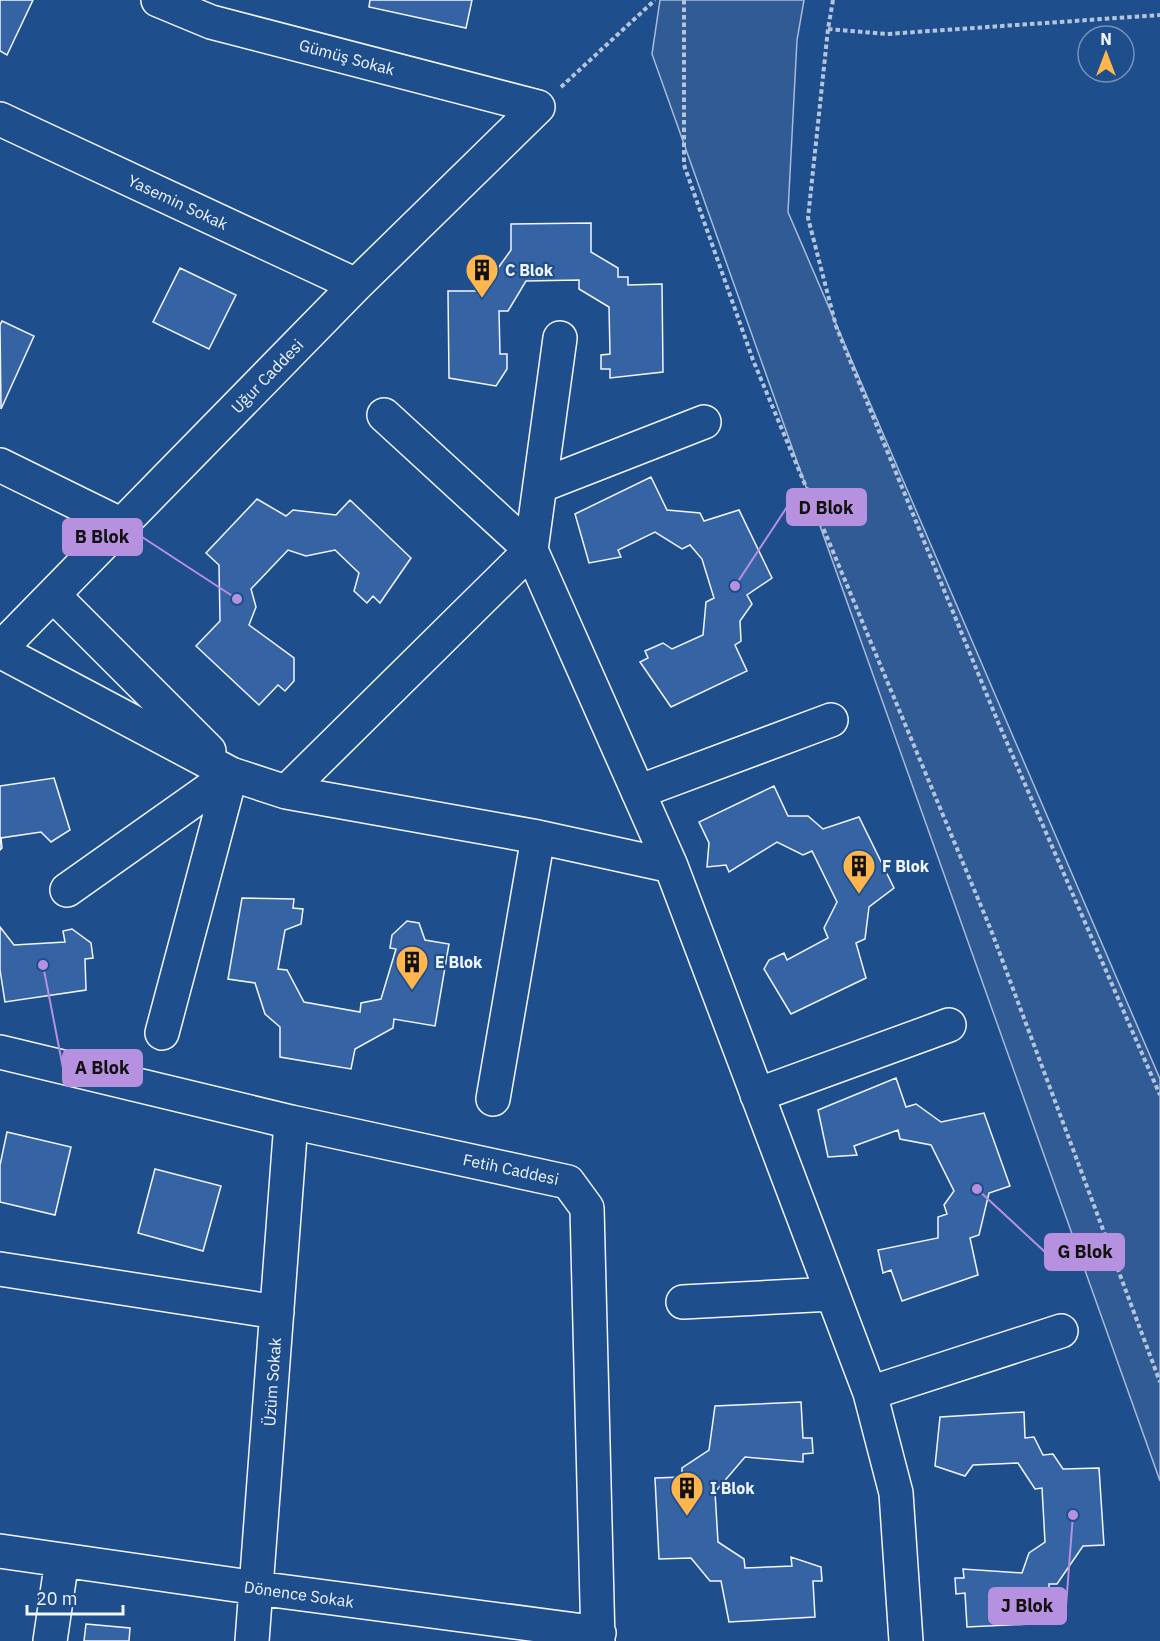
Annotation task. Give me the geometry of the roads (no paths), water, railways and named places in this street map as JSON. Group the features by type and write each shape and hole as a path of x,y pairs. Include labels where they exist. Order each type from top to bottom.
{"street":[{"name":"Gümüş Sokak","path":"158,0 213,11 538,107"},
{"name":"Uğur Caddesi","path":"0,650 356,285 538,107"},
{"name":"Yasemin Sokak","path":"0,119 356,285"},
{"path":"286,792 531,550 560,338"},
{"path":"384,415 531,550 670,866 870,1393 896,1493 906,1641"},
{"path":"540,486 704,422"},
{"path":"0,465 122,525"},
{"path":"53,595 231,774"},
{"path":"0,650 231,774 286,792 538,837 670,866"},
{"path":"638,792 831,720"},
{"path":"67,890 231,774"},
{"path":"162,1033 231,774"},
{"path":"493,1099 538,837"},
{"path":"757,1095 950,1025"},
{"name":"Fetih Caddesi","path":"0,1052 291,1122 568,1182 586,1208 599,1637"},
{"name":"Üzüm Sokak","path":"252,1641 291,1122"},
{"path":"0,1269 277,1312"},
{"path":"683,1302 832,1294"},
{"path":"870,1393 1061,1331"},
{"name":"Dönence Sokak","path":"0,1551 599,1637"},
{"path":"50,1641 62,1560"}],"place":[{"name":"C Blok","path":"482,299"},
{"name":"D Blok","path":"735,586"},
{"name":"B Blok","path":"237,599"},
{"name":"F Blok","path":"859,895"},
{"name":"A Blok","path":"43,965"},
{"name":"E Blok","path":"412,991"},
{"name":"G Blok","path":"977,1189"},
{"name":"J Blok","path":"1073,1515"},
{"name":"I Blok","path":"687,1517"}]}
